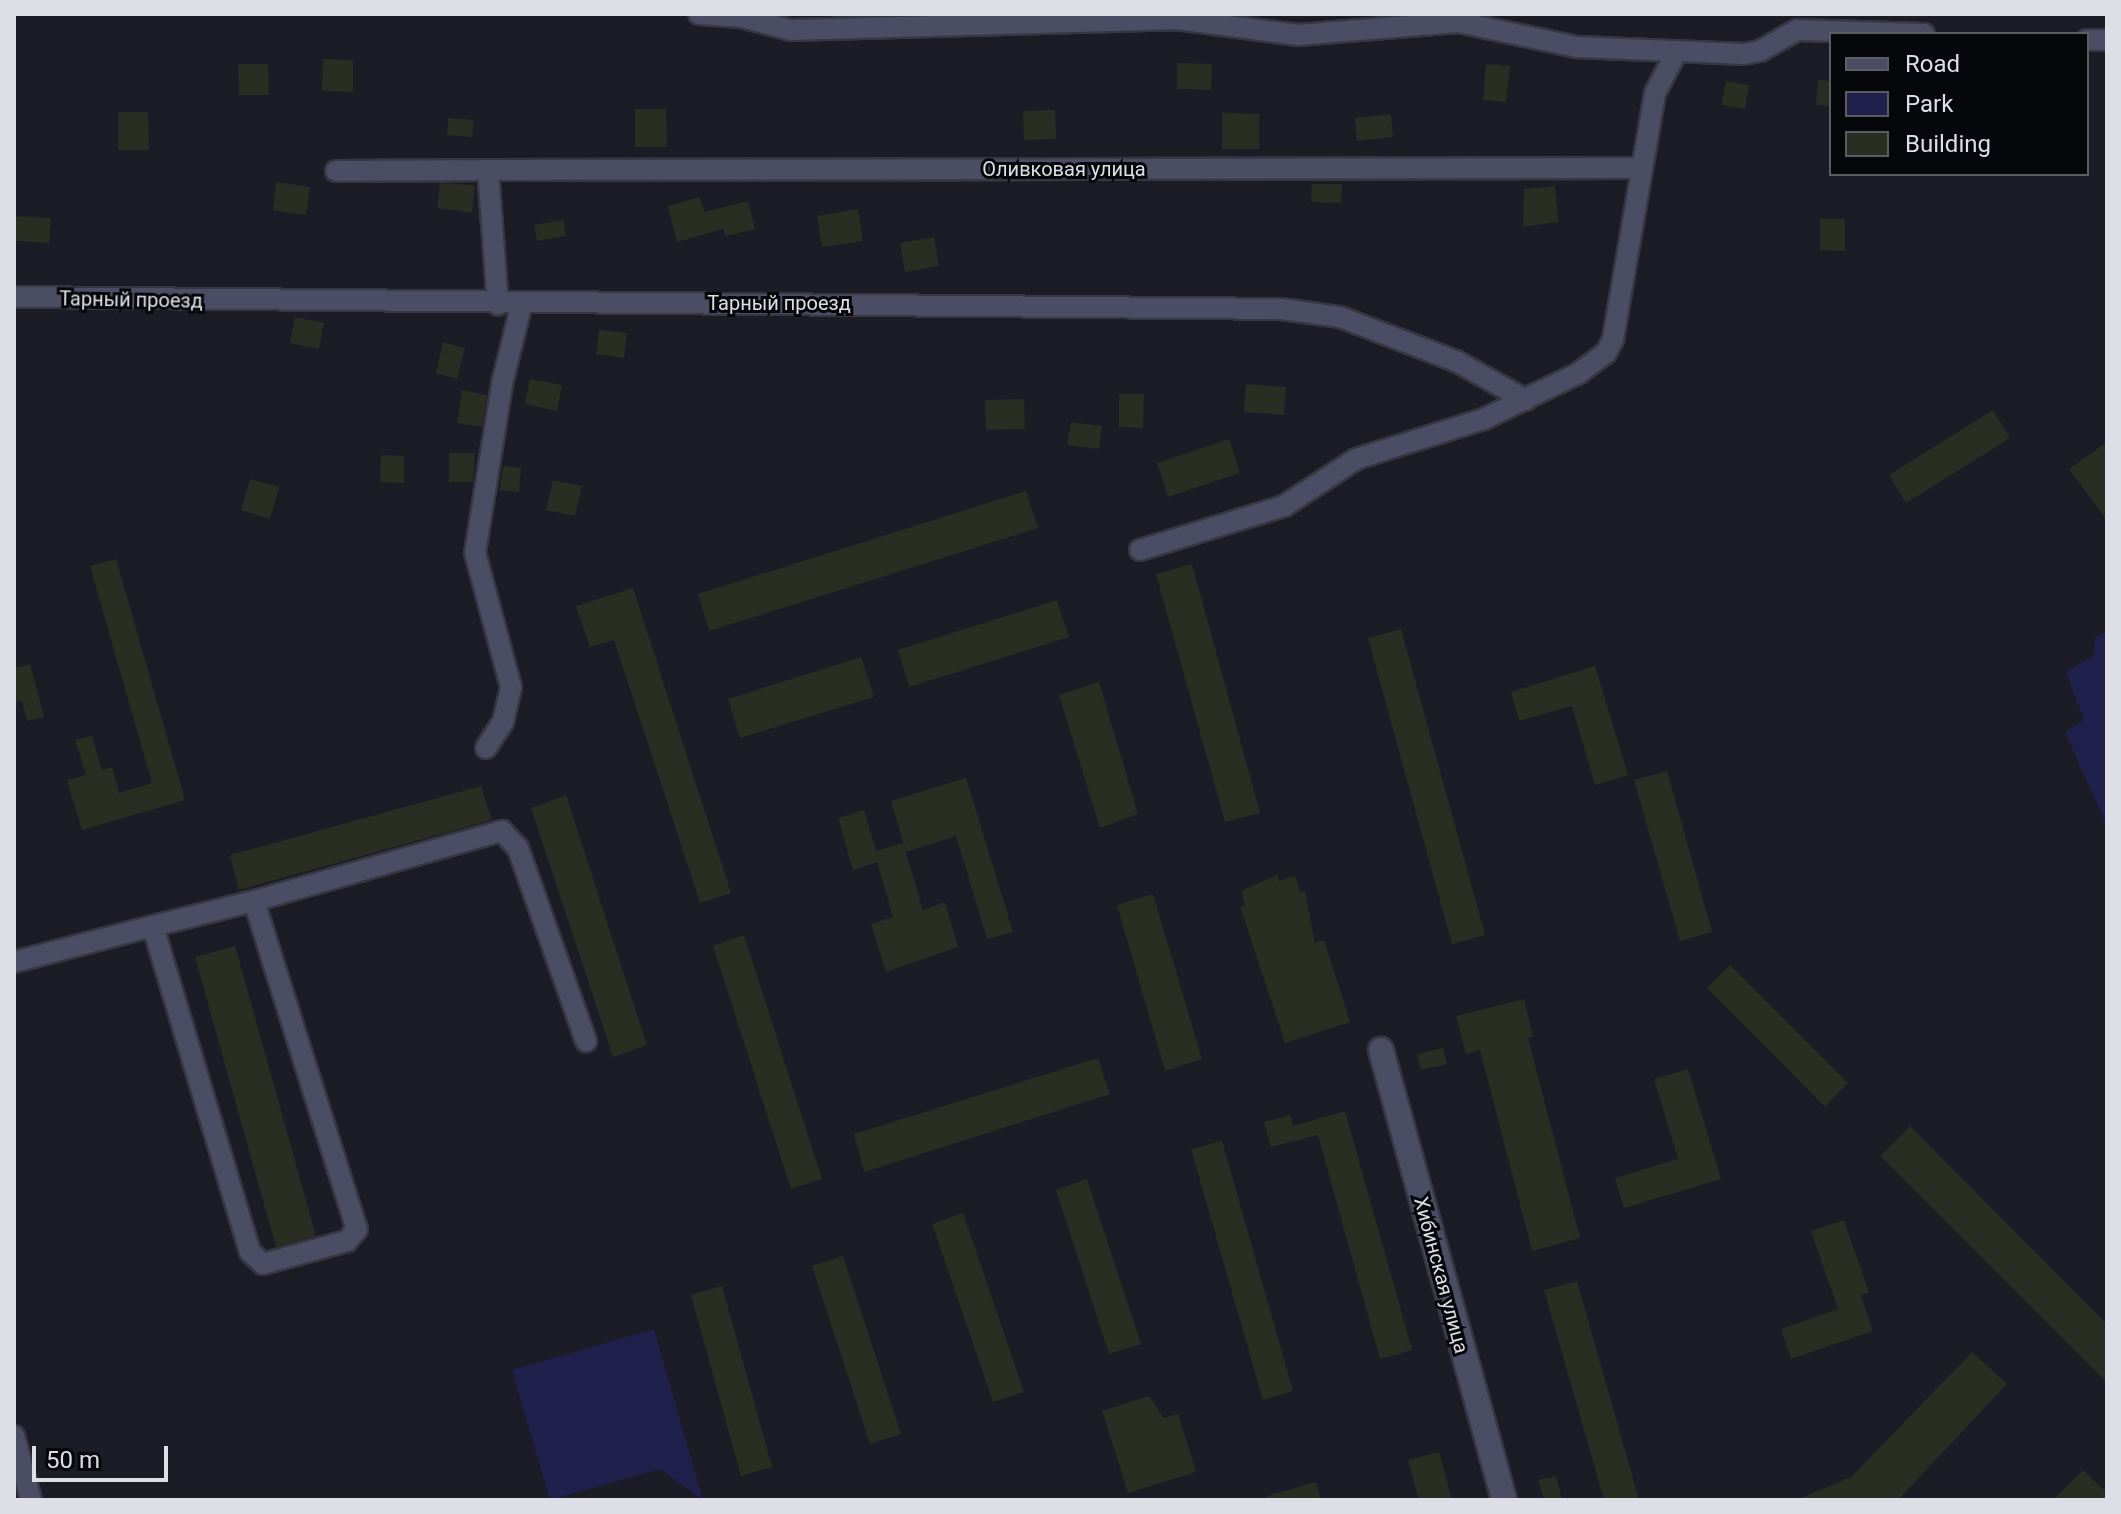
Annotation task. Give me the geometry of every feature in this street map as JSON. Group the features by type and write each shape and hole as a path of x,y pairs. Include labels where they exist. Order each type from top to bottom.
{"street":[{"path":"699,14 741,17 791,30 1175,19 1298,35 1458,22 1577,47 1676,53 1760,51 1797,30 1860,32"},
{"path":"1140,550 1284,506 1387,445 1484,419 1594,364 1613,339 1655,93 1676,53"},
{"name":"Оливковая улица","path":"336,171 1641,168"},
{"path":"488,170 498,305"},
{"name":"Тарный проезд","path":"14,297 521,306 768,302 1281,309 1340,317 1456,361 1526,400"},
{"path":"486,748 503,722 511,687 475,553 502,384 521,306"},
{"path":"14,962 254,901 502,831 518,848 586,1041"},
{"path":"153,926 250,1252 258,1263 269,1263 347,1241 357,1229 254,901"},
{"name":"Хибинская улица","path":"1381,1050 1504,1500"},
{"path":"14,1436 31,1500"}],"green space":[{"path":"2107,630 2107,826 2065,732 2084,720 2066,672 2094,655 2095,638"},
{"path":"654,1329 703,1500 660,1469 550,1500 512,1370"}],"building":[{"path":"323,59 353,60 353,92 322,91"},
{"path":"1177,63 1212,64 1211,90 1177,89"},
{"path":"238,64 268,64 269,95 239,95"},
{"path":"1486,64 1510,66 1506,102 1483,100"},
{"path":"1818,80 1829,81 1829,106 1816,105"},
{"path":"1726,81 1749,85 1745,109 1721,105"},
{"path":"635,109 666,109 667,147 635,147"},
{"path":"1055,110 1056,139 1024,140 1023,111"},
{"path":"118,112 148,112 149,150 118,150"},
{"path":"1222,113 1259,114 1259,149 1222,149"},
{"path":"1391,114 1393,137 1357,141 1355,118"},
{"path":"448,118 474,120 472,137 447,135"},
{"path":"276,182 310,187 306,215 273,210"},
{"path":"440,183 475,185 472,213 437,208"},
{"path":"1312,184 1342,184 1341,203 1311,202"},
{"path":"1555,186 1558,222 1523,227 1524,189"},
{"path":"700,197 704,212 748,201 755,229 725,236 723,229 677,242 668,206"},
{"path":"858,209 863,241 822,247 817,216"},
{"path":"14,216 51,218 49,243 14,241"},
{"path":"1820,219 1845,219 1845,251 1820,250"},
{"path":"563,220 566,236 537,241 534,225"},
{"path":"934,237 939,266 905,272 900,243"},
{"path":"295,317 324,323 319,349 290,343"},
{"path":"599,330 627,333 624,358 596,354"},
{"path":"443,342 465,348 457,379 436,373"},
{"path":"530,379 562,385 557,411 525,404"},
{"path":"1246,384 1286,387 1284,415 1244,412"},
{"path":"462,390 487,395 482,427 457,423"},
{"path":"1119,394 1144,394 1143,428 1119,427"},
{"path":"1024,399 1025,429 986,430 985,400"},
{"path":"1993,410 2010,438 1906,503 1889,475"},
{"path":"1071,422 1102,426 1099,449 1067,445"},
{"path":"1229,439 1240,473 1168,497 1157,463"},
{"path":"2107,442 2107,521 2069,469"},
{"path":"449,453 475,453 473,482 449,482"},
{"path":"381,455 404,456 404,483 380,482"},
{"path":"503,466 521,468 519,492 500,490"},
{"path":"250,479 279,487 270,519 241,510"},
{"path":"553,480 582,486 575,516 546,510"},
{"path":"1026,491 1038,528 709,631 698,594"},
{"path":"116,559 185,800 82,830 67,780 86,775 75,740 92,736 102,770 112,767 119,793 152,783 90,566"},
{"path":"1192,564 1260,813 1225,822 1156,574"},
{"path":"633,588 731,893 700,903 614,640 590,647 576,606"},
{"path":"1057,600 1069,637 909,687 898,650"},
{"path":"1401,629 1485,935 1452,944 1368,638"},
{"path":"861,657 874,697 740,738 728,699"},
{"path":"30,664 44,717 27,721 22,701 14,703 14,668"},
{"path":"1595,666 1628,775 1595,785 1572,706 1519,721 1511,692"},
{"path":"1099,682 1138,814 1100,828 1059,695"},
{"path":"1667,771 1712,932 1680,941 1634,780"},
{"path":"966,778 1013,932 987,939 956,836 906,852 891,801"},
{"path":"481,786 492,820 239,890 230,855"},
{"path":"566,795 647,1045 613,1057 531,808"},
{"path":"864,810 876,851 903,843 923,910 945,902 958,947 886,972 871,924 893,917 877,862 853,870 838,818"},
{"path":"1277,875 1279,881 1295,876 1300,892 1305,891 1315,943 1324,940 1350,1022 1285,1043 1240,907 1245,905 1241,891"},
{"path":"1153,894 1202,1059 1165,1071 1117,905"},
{"path":"744,935 822,1179 791,1189 713,946"},
{"path":"235,946 316,1236 276,1247 195,957"},
{"path":"1730,965 1848,1083 1825,1107 1707,988"},
{"path":"1524,999 1533,1036 1528,1038 1580,1238 1532,1251 1480,1050 1466,1054 1456,1016"},
{"path":"1443,1048 1447,1064 1421,1070 1417,1054"},
{"path":"1098,1058 1110,1094 864,1172 854,1134"},
{"path":"1688,1069 1721,1179 1624,1208 1615,1178 1678,1159 1654,1079"},
{"path":"1345,1111 1412,1350 1380,1359 1318,1135 1271,1147 1264,1122 1290,1115 1293,1126"},
{"path":"1910,1126 2107,1324 2107,1383 1880,1156"},
{"path":"1222,1141 1293,1391 1263,1400 1191,1149"},
{"path":"1087,1179 1141,1344 1109,1354 1056,1190"},
{"path":"963,1213 1024,1392 993,1402 932,1224"},
{"path":"1844,1220 1869,1292 1861,1295 1873,1331 1791,1359 1781,1329 1838,1309 1811,1231"},
{"path":"843,1256 901,1434 870,1444 812,1266"},
{"path":"1577,1281 1639,1500 1604,1500 1544,1290"},
{"path":"722,1286 772,1467 741,1476 691,1295"},
{"path":"1972,1352 2007,1384 1898,1500 1796,1500 1851,1477"},
{"path":"1149,1396 1164,1418 1178,1414 1196,1472 1128,1493 1102,1411"},
{"path":"1439,1452 1452,1500 1419,1500 1408,1460"},
{"path":"2083,1470 2107,1493 2107,1500 2053,1500"},
{"path":"1556,1476 1562,1500 1544,1500 1538,1480"},
{"path":"1316,1482 1321,1500 1268,1500 1267,1496"}]}
